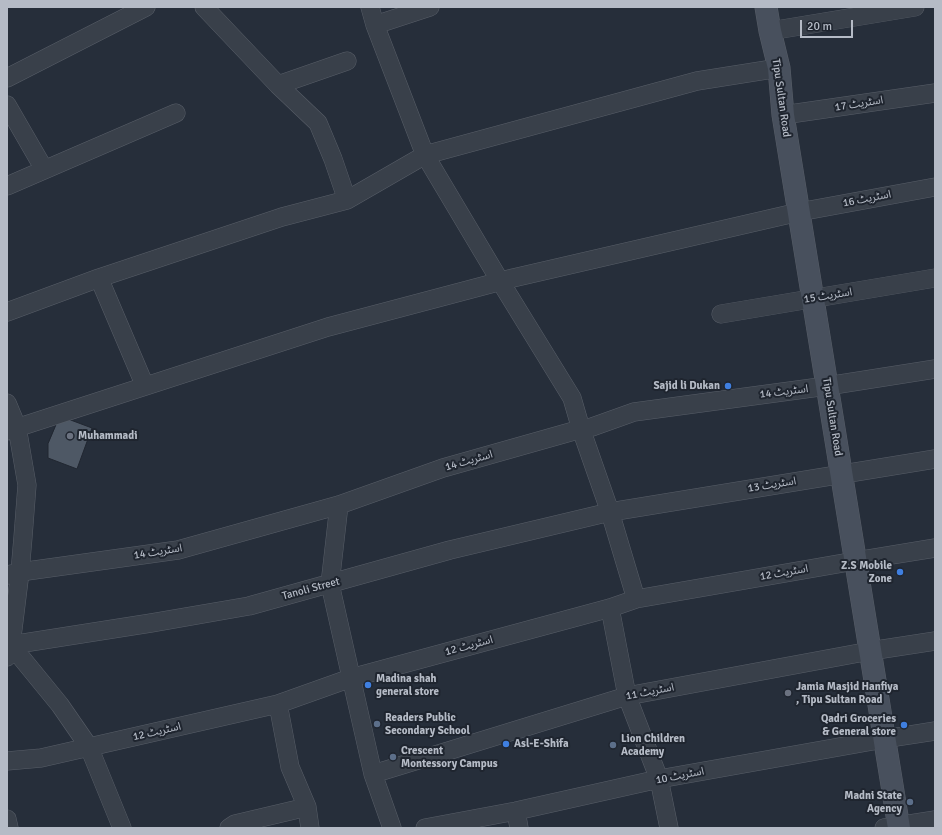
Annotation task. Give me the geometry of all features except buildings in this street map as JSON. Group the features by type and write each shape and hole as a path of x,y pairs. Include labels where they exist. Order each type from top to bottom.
{"street":[{"path":"7,78 146,7"},
{"path":"204,7 278,85 318,123 333,159 347,200"},
{"path":"370,7 375,25 425,155 500,282 572,398 581,429 610,512 636,599"},
{"path":"375,25 430,7"},
{"name":"Tipu Sultan Road","path":"766,7 778,68 783,115 884,739 894,827"},
{"path":"770,31 915,7"},
{"path":"278,85 347,61"},
{"path":"7,312 99,278 282,218 347,200 425,155 697,81 778,68"},
{"name":"اسٹریٹ 17","path":"783,115 935,93"},
{"path":"7,105 44,169"},
{"path":"7,186 176,113"},
{"name":"اسٹریٹ 16","path":"12,429 328,327 500,282 799,212 935,187"},
{"path":"99,278 145,386"},
{"name":"اسٹریٹ 15","path":"721,314 935,278"},
{"name":"اسٹریٹ 14","path":"13,573 178,550 339,505 443,468 592,427 634,412 827,386 935,369"},
{"path":"7,403 12,429 27,485 23,537 13,573 8,649 60,706 89,747 122,828"},
{"name":"اسٹریٹ 13","path":"610,512 935,459"},
{"path":"339,505 330,584 373,774 392,828"},
{"name":"Tanoli Street","path":"8,649 249,606 450,550 610,512"},
{"name":"اسٹریٹ 12","path":"7,761 41,758 278,704 351,678 610,608 636,599 935,548"},
{"path":"610,608 627,696 659,779 669,828"},
{"name":"اسٹریٹ 11","path":"373,774 627,696 870,651 935,641"},
{"path":"278,704 290,767 307,807 310,828"},
{"name":"اسٹریٹ 10","path":"426,828 518,820 659,779 935,731"},
{"path":"229,828 234,824 307,807"},
{"path":"7,819 9,828"},
{"path":"894,827 935,820"}],"place":[{"name":"Sajid li Dukan","path":"728,386"},
{"name":"Muhammadi","path":"70,436"},
{"name":"Z.S Mobile Zone","path":"900,572"},
{"name":"Madina shah general store","path":"368,685"},
{"name":"Jamia Masjid Hanfiya , Tipu Sultan Road","path":"788,693"},
{"name":"Readers Public Secondary School","path":"377,724"},
{"name":"Qadri Groceries & General store","path":"904,725"},
{"name":"Asl-E-Shifa","path":"506,744"},
{"name":"Lion Children Academy","path":"613,745"},
{"name":"Crescent Montessory Campus","path":"393,757"},
{"name":"Madni State Agency","path":"910,802"}]}
